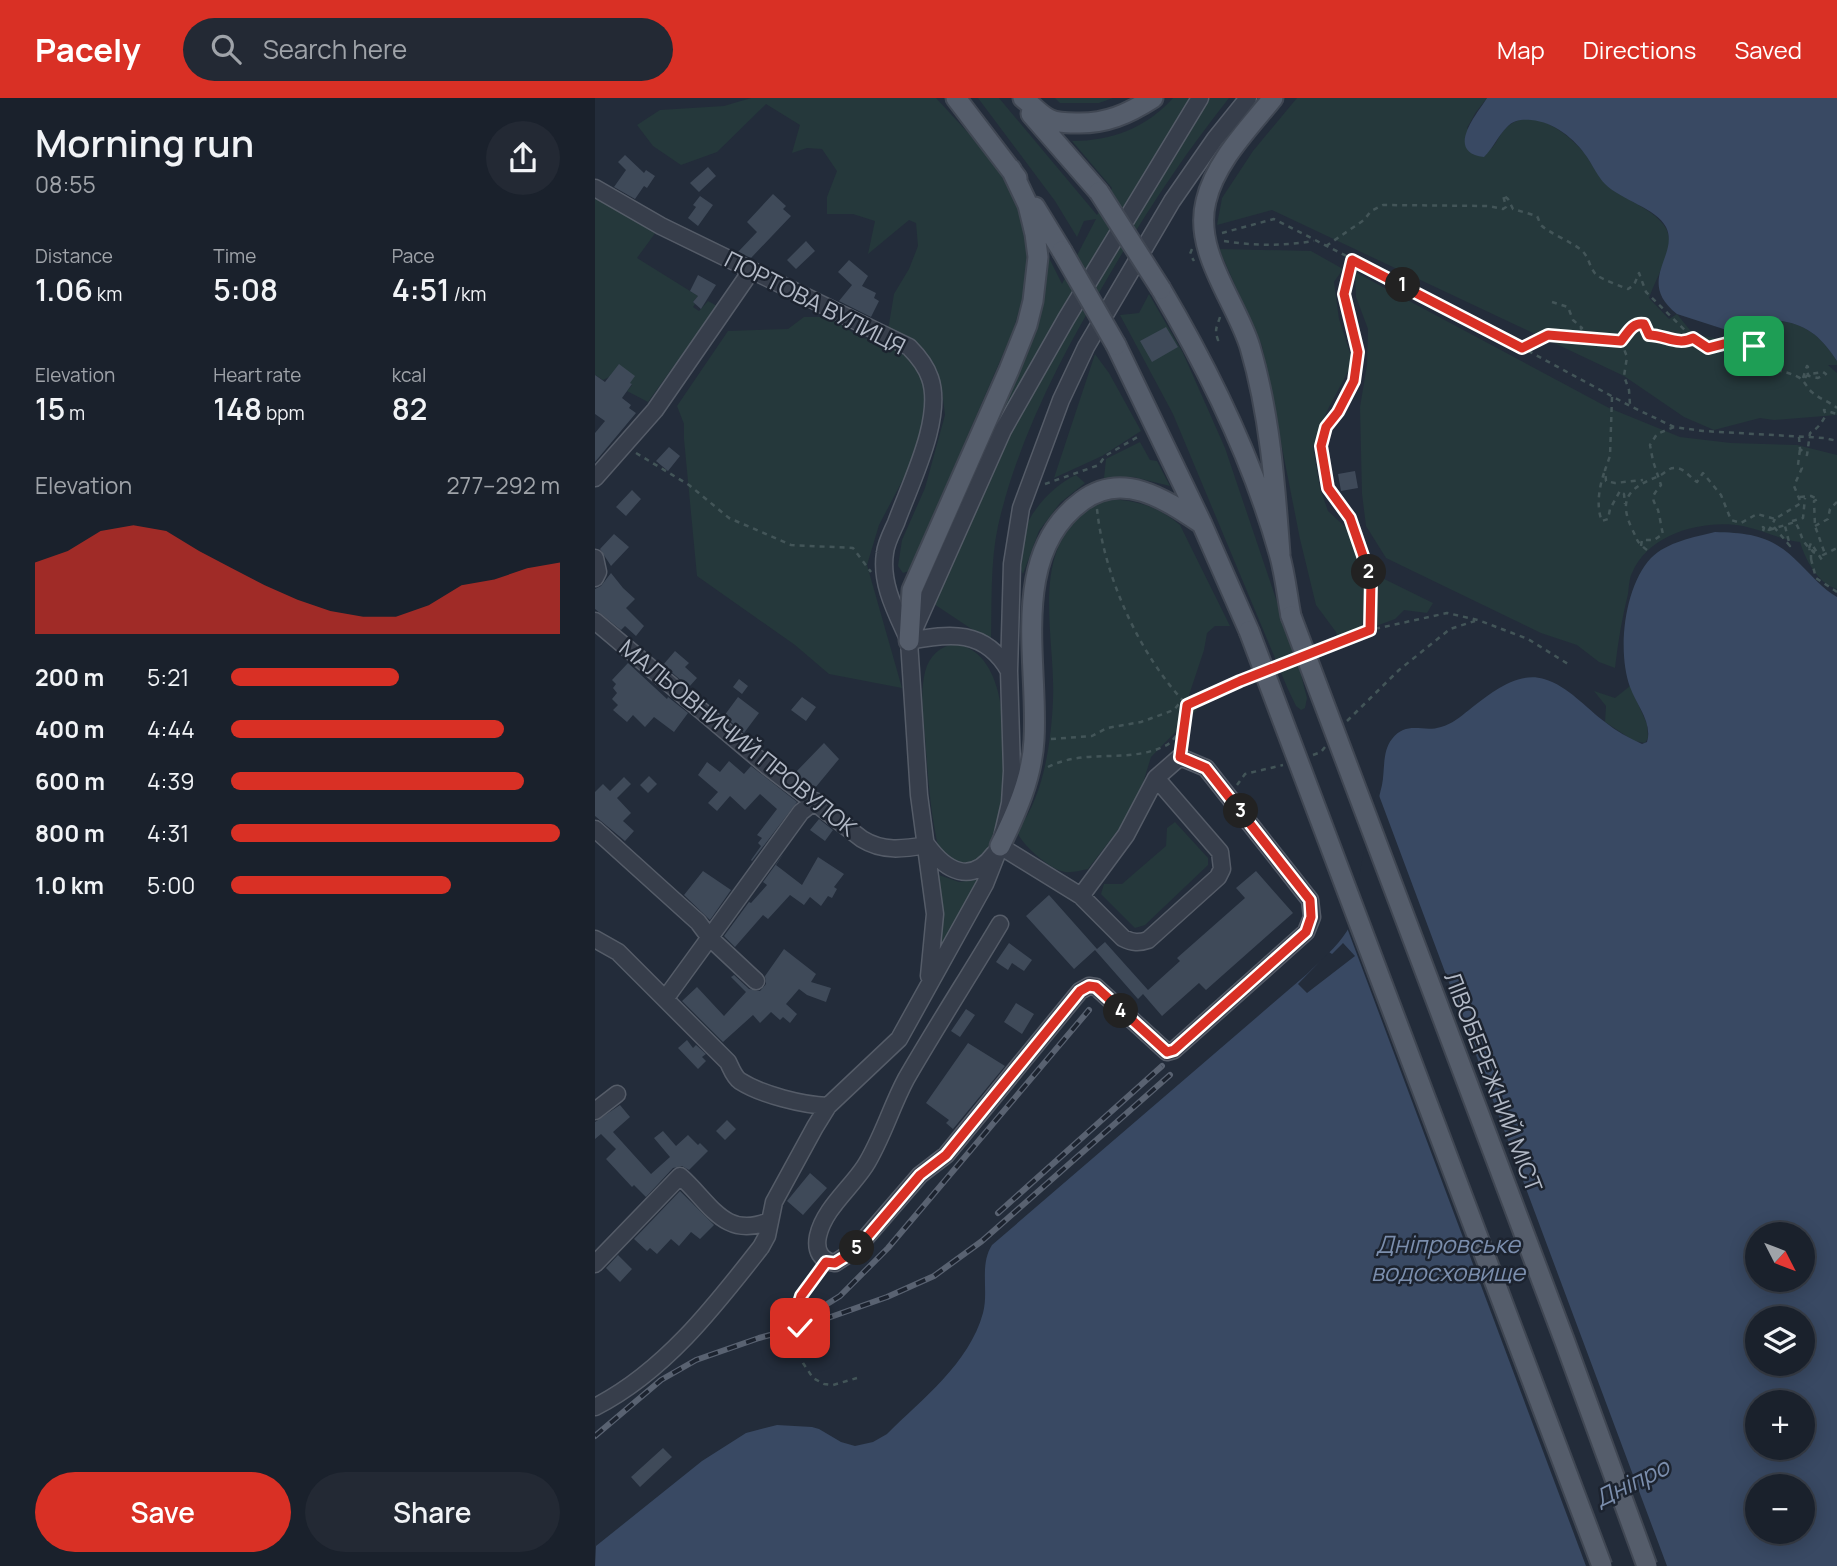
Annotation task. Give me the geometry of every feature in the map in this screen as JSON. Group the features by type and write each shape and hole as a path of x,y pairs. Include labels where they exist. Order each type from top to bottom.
{"main road":[{"path":"956,98 1011,169 1062,251 1116,345 1202,524 1249,632 1602,1566"},
{"path":"1016,98 1099,192 1197,349 1246,457 1280,554"},
{"path":"1023,98 1049,119 1098,123 1129,113 1153,98"},
{"path":"1273,98 1231,152 1214,181 1206,201 1204,227 1215,267 1249,346 1275,469 1280,554"},
{"path":"909,640 912,590 1009,370 1027,325 1033,301 1038,257 1035,234 1027,205 1011,169"},
{"path":"1000,846 1017,811 1030,767 1034,741 1033,598 1046,546 1061,519 1073,507 1098,491 1125,487 1157,496 1202,524"},
{"name":"ЛІВОБЕРЕЖНИЙ МІСТ","path":"1280,554 1291,616 1647,1566"}],"street":[{"path":"927,989 935,914 919,795 909,640 1003,430 1066,319 1200,98"},
{"path":"595,1406 625,1388 657,1363 709,1311 761,1247 767,1236 774,1202 828,1106 899,1039 985,884 1000,846 1008,813 1012,771 1009,671 1012,564 1021,508 1061,400 1086,347 1172,201 1215,139 1248,98"},
{"name":"ПОРТОВА ВУЛИЦЯ","path":"595,188 661,226 909,347 922,361 931,378 934,395 932,417 924,447 885,552 885,580 909,640"},
{"path":"595,478 655,410 751,271"},
{"path":"595,558 598,572 595,578"},
{"name":"МАЛЬОВНИЧИЙ ПРОВУЛОК","path":"595,621 768,767 874,847 905,849 927,845"},
{"path":"909,640 940,635 961,635 978,640 993,650 1009,671"},
{"path":"1000,924 905,1082 865,1165 827,1215 818,1236 821,1258 826,1262 835,1263 856,1250 920,1175 946,1155 1080,991 1089,986 1096,987 1167,1052 1174,1050 1306,932 1311,917 1310,900 1229,796 1206,768 1180,757 1156,778 1126,835 1081,896"},
{"path":"1000,846 1081,896 1123,938 1140,943 1154,936 1217,877 1222,869 1220,852 1156,778"},
{"path":"665,999 801,812 815,801"},
{"path":"595,829 698,922 710,938 757,981"},
{"path":"927,845 945,866 960,872 975,871 988,863 1000,846"},
{"path":"595,939 618,952 728,1062 739,1080 790,1099 828,1106"},
{"path":"595,1111 617,1094"},
{"path":"595,1264 680,1176 715,1211 734,1225 750,1227 769,1220"}],"path":[{"path":"1326,246 1364,220 1371,211 1383,205 1488,206 1503,209 1506,207 1503,195 1513,209 1537,216 1542,226 1582,250 1590,259 1594,273 1601,278 1612,280 1628,289 1634,285 1639,273 1646,292 1693,338 1708,348 1740,342 1754,346 1758,357 1769,369 1803,380 1811,392 1837,408"},
{"path":"1207,239 1274,219 1674,427 1703,432 1809,437 1837,441"},
{"path":"1207,239 1253,246 1295,245 1315,241"},
{"path":"1352,260 1344,294 1358,352 1354,381 1338,412 1326,427 1321,446 1328,488 1350,518 1371,579 1370,630"},
{"path":"1552,302 1568,307 1573,320 1582,328 1570,337"},
{"path":"1221,314 1215,327 1218,340 1221,339"},
{"path":"1621,341 1635,324 1644,324 1649,335 1659,335 1673,341 1687,342 1693,338"},
{"path":"1522,348 1548,335 1621,341"},
{"path":"1621,341 1627,357 1624,376 1629,390 1630,406"},
{"path":"1807,366 1808,374 1803,380 1807,366"},
{"path":"1612,397 1610,456 1605,470 1599,513 1602,521 1608,519 1609,509 1620,491 1624,494 1628,523 1637,542 1647,550"},
{"path":"1800,449 1807,454 1809,433 1819,428 1826,415 1824,410 1837,414"},
{"path":"1641,546 1642,540 1654,540 1663,534 1652,500 1661,485 1650,445 1657,434 1674,427"},
{"path":"1029,486 1053,483 1099,465 1105,456 1143,434"},
{"path":"1799,437 1798,465 1802,468 1794,486 1797,494 1818,499 1814,501 1815,526 1825,554"},
{"path":"624,446 688,485 729,519 791,545 853,548 876,579"},
{"path":"1605,470 1606,481 1615,483 1658,476 1673,468 1681,469 1697,482 1703,473 1721,495 1731,520 1741,523 1757,514 1775,519"},
{"path":"1626,505 1633,489 1646,479"},
{"path":"1803,497 1803,518 1785,526 1765,530 1775,519 1801,503 1803,497"},
{"path":"1815,526 1828,519 1830,509 1837,502"},
{"path":"1096,506 1099,530 1122,605 1163,679 1187,705"},
{"path":"1792,521 1796,523 1804,545 1814,552 1811,559 1817,578 1829,589 1837,592"},
{"path":"1774,527 1790,546 1785,526"},
{"path":"1809,548 1811,543 1822,559 1825,554 1837,548"},
{"path":"1313,653 1370,630 1447,613 1478,620 1528,639 1568,664"},
{"path":"1339,730 1357,709 1399,670 1450,629 1478,620"},
{"path":"1187,705 1252,676"},
{"path":"1044,739 1092,736 1107,728 1141,722 1174,710 1182,700"},
{"path":"1180,757 1187,705"},
{"path":"1039,771 1065,758 1128,756 1167,746 1184,726"},
{"path":"1309,756 1321,752 1330,741"},
{"path":"1229,796 1245,774 1284,765"},
{"path":"826,1262 801,1296 798,1306 801,1324 798,1344 803,1363 813,1378 824,1384 833,1385 857,1378"}],"shaded area":[{"path":"751,98 936,98 985,151 1019,203 1028,245 1026,286 1013,331 909,571 903,573 898,566 902,540 925,488 945,415 941,383 932,361 920,349 888,330 894,294 909,269 918,246 916,223 909,220 868,254 875,221 853,214 827,214 827,197 837,171 822,149 807,148 792,153 800,125 766,104 717,152 681,165 653,146 637,125 660,110 724,106"},
{"path":"978,98 999,98 1097,215 1112,188 1072,141 1101,138 1127,131 1140,125 1173,98 1192,98 1035,355 1011,400 923,591 1028,347 1041,308 1046,252 1062,284 1096,219 1084,221 1077,237 1055,201"},
{"path":"1055,98 1113,98 1099,103 1060,103"},
{"path":"1206,98 1229,98 1180,164 1121,255 1058,367 1029,429 1007,493 995,540 991,642 934,604 1023,406"},
{"path":"1297,98 1487,98 1467,128 1492,148 1505,129 1517,121 1539,120 1550,125 1578,146 1610,188 1654,215 1667,229 1667,252 1649,298 1669,319 1677,314 1693,334 1728,341 1731,330 1742,335 1756,331 1768,319 1791,323 1808,330 1823,342 1837,361 1837,365 1828,365 1837,373 1837,415 1774,420 1760,418 1714,430 1684,417 1624,376 1272,210 1217,225 1222,198 1253,151"},
{"path":"595,195 656,232 637,258 698,296 693,307 699,311 708,301 717,306 648,402 627,391 632,385 630,383 609,377 603,380 595,375"},
{"path":"1219,249 1311,251 1343,269 1334,282 1339,319 1353,362 1327,411 1313,447 1320,488 1328,511 1353,534 1367,580 1362,628 1338,638 1316,605 1300,539 1262,346"},
{"path":"1355,272 1609,408 1680,437 1731,443 1797,445 1837,455 1837,589 1818,576 1805,556 1800,542 1728,524 1695,527 1679,532 1651,548 1640,559 1632,573 1615,668 1599,662 1577,645 1541,633 1386,558 1366,526 1362,494 1360,407 1367,365 1368,329 1356,297"},
{"path":"1149,294 1183,353 1225,448 1299,667 1307,698 1305,708 1301,710 1296,706 1287,687 1173,414 1120,315 1139,313"},
{"path":"804,317 829,317 861,338 885,341 909,355 925,385 928,414 918,451 879,525 867,565 902,688 829,674 795,645 697,576 684,424 677,406 728,331 788,329"},
{"path":"1095,354 1109,373 1141,431 1102,456 1054,478"},
{"path":"1140,442 1150,460 1157,461 1170,486 1133,477 1104,478 1106,459"},
{"path":"1076,475 1085,483 1060,503 1039,531 1023,574 1019,546 1031,516 1052,491"},
{"path":"1107,499 1146,505 1180,525 1230,626 1215,626 1207,633 1189,695 1197,710 1151,757 1139,796 1128,817 1088,869 1065,872 1052,867 1037,856 1017,831 1040,786 1050,734 1053,673 1049,615 1054,561 1064,536 1081,516"},
{"path":"1378,576 1433,603 1427,613 1404,610 1395,619 1371,628"},
{"path":"955,644 973,651 986,663 1000,700 1003,722 1003,780 997,829 986,854 969,863 956,861 939,850 933,822 923,712 923,688 929,661 945,647"},
{"path":"1630,686 1647,724 1648,738 1645,743 1634,741 1605,722 1606,706 1594,691 1615,698"},
{"path":"1175,822 1208,858 1208,865 1145,925 1135,928 1101,894 1104,884 1122,884 1166,846 1167,828"},
{"path":"936,874 959,882 980,879 941,953 937,950"}],"water":[{"path":"1487,98 1837,98 1837,361 1816,336 1791,323 1768,319 1756,331 1742,335 1677,314 1665,302 1660,290 1659,279 1669,237 1661,220 1612,190 1576,144 1563,132 1540,121 1515,121 1484,157 1472,154 1466,148 1467,132"},
{"name":"Дніпровське водосховище","path":"1715,532 1740,533 1771,542 1781,547 1837,597 1837,1566 595,1566 596,1546 702,1461 746,1433 777,1425 812,1427 855,1446 873,1442 887,1434 943,1380 967,1348 983,1313 986,1261 992,1245 1307,974 1343,937 1353,920 1361,894 1387,749 1398,733 1409,728 1445,726 1504,686 1523,678 1534,677 1553,682 1618,731 1642,744 1647,742 1646,721 1626,672 1625,620 1635,585 1651,558 1657,552 1690,538"}],"pier":[{"path":"1377,790 1667,1566 1586,1566 1346,925 1354,906"},
{"path":"1343,943 1355,956 1307,993 1298,984 1329,952 1332,954"}],"building":[{"path":"625,155 644,173 646,170 655,176 635,199 614,187 626,170 618,162"},
{"path":"708,167 716,176 699,192 690,183"},
{"path":"773,194 786,206 783,209 791,216 751,258 738,252 757,232 747,222"},
{"path":"700,196 713,205 698,226 688,218"},
{"path":"806,241 815,251 796,269 787,260"},
{"path":"849,260 868,276 862,286 876,293 874,298 879,301 871,317 839,301 852,285 838,272"},
{"path":"698,275 716,285 701,309 693,302 698,296 690,291"},
{"path":"1166,327 1178,347 1152,362 1140,341"},
{"path":"619,364 635,376 622,398 636,413 595,462 595,433 605,421 595,414 595,375 605,382"},
{"path":"669,447 680,456 668,471 656,461"},
{"path":"1355,471 1358,488 1341,491 1338,474"},
{"path":"632,490 641,499 626,516 616,507"},
{"path":"614,534 629,547 611,566 600,549"},
{"path":"611,573 635,599 626,608 644,626 636,636 625,626 621,630 595,609 595,589 601,586"},
{"path":"675,651 689,663 685,667 697,678 689,687 663,665"},
{"path":"628,663 667,699 668,697 688,713 674,732 654,717 645,727 633,715 627,722 613,710 618,705 612,699 617,693 613,688 616,684 612,680"},
{"path":"739,679 748,686 742,694 733,687"},
{"path":"738,697 759,713 744,733 724,716"},
{"path":"802,697 816,707 806,721 791,710"},
{"path":"824,743 839,759 815,788 794,774"},
{"path":"729,761 744,774 751,766 797,802 752,861 761,846 758,843 762,838 757,835 777,809 760,794 745,810 730,796 717,811 708,803 718,792 698,775 707,762 720,772"},
{"path":"649,776 657,784 648,793 640,785"},
{"path":"624,777 631,784 617,798 631,813 623,821 634,831 625,841 595,816 595,792 603,784 610,791"},
{"path":"819,819 833,830 825,841 810,830"},
{"path":"784,853 776,865 802,885 818,857 844,874 834,887 837,889 832,898 828,896 821,906 810,897 804,905 790,895 768,919 763,915 735,947 724,936 749,902 751,903 767,885 763,882"},
{"path":"703,871 731,890 710,920 684,895"},
{"path":"1256,871 1293,913 1206,990 1199,983 1162,1016 1143,994 1138,999 1095,950 1074,969 1026,916 1049,895 1097,949 1105,942 1148,990 1180,961 1177,958 1245,898 1236,888"},
{"path":"1009,943 1032,960 1024,971 1012,963 1008,970 996,962"},
{"path":"784,949 816,974 811,982 831,988 826,1002 799,989 786,1004 797,1014 790,1023 783,1017 780,1020 771,1012 760,1023 753,1015 723,1042 682,1001 697,987 724,1016 746,992 731,977 734,975 749,989 760,991 766,984 765,976"},
{"path":"1016,1003 1034,1014 1022,1034 1004,1022"},
{"path":"966,1009 975,1015 960,1037 951,1031"},
{"path":"687,1040 693,1048 696,1045 706,1054 702,1057 706,1061 698,1069 678,1048"},
{"path":"968,1043 1005,1066 953,1129 946,1123 949,1120 926,1103"},
{"path":"620,1105 630,1117 613,1132 651,1174 670,1157 654,1138 663,1131 676,1146 688,1135 708,1151 689,1170 682,1166 673,1168 646,1197 634,1185 632,1187 606,1159 616,1149 601,1134 595,1139 595,1122"},
{"path":"727,1120 736,1129 725,1140 716,1131"},
{"path":"810,1173 827,1188 803,1215 787,1201"},
{"path":"680,1191 714,1225 700,1239 691,1232 679,1246 671,1239 657,1254 650,1248 647,1251 634,1239"},
{"path":"618,1255 632,1269 620,1282 606,1268"},
{"path":"663,1448 672,1457 640,1487 631,1477"}],"railway":[{"path":"800,1321 840,1296 888,1248 1089,1010"},
{"path":"998,1213 1162,1066"},
{"path":"595,1436 661,1380 696,1360 759,1338 808,1325 887,1297 934,1276 982,1241 1170,1075"}],"route":[{"path":"800,1328 798,1306 801,1296 826,1262 835,1263 856,1250 920,1175 946,1155 1080,991 1089,986 1096,987 1162,1051 1167,1052 1174,1050 1306,932 1311,917 1310,900 1206,768 1180,757 1187,705 1240,681 1370,630 1371,579 1350,518 1328,488 1321,446 1326,427 1338,412 1354,381 1358,352 1344,294 1352,260 1522,348 1548,335 1621,341 1635,324 1644,324 1649,335 1687,342 1693,338 1708,348 1731,342 1754,346"}],"water label":[{"name":"Дніпро","path":"1632,1483"}]}
